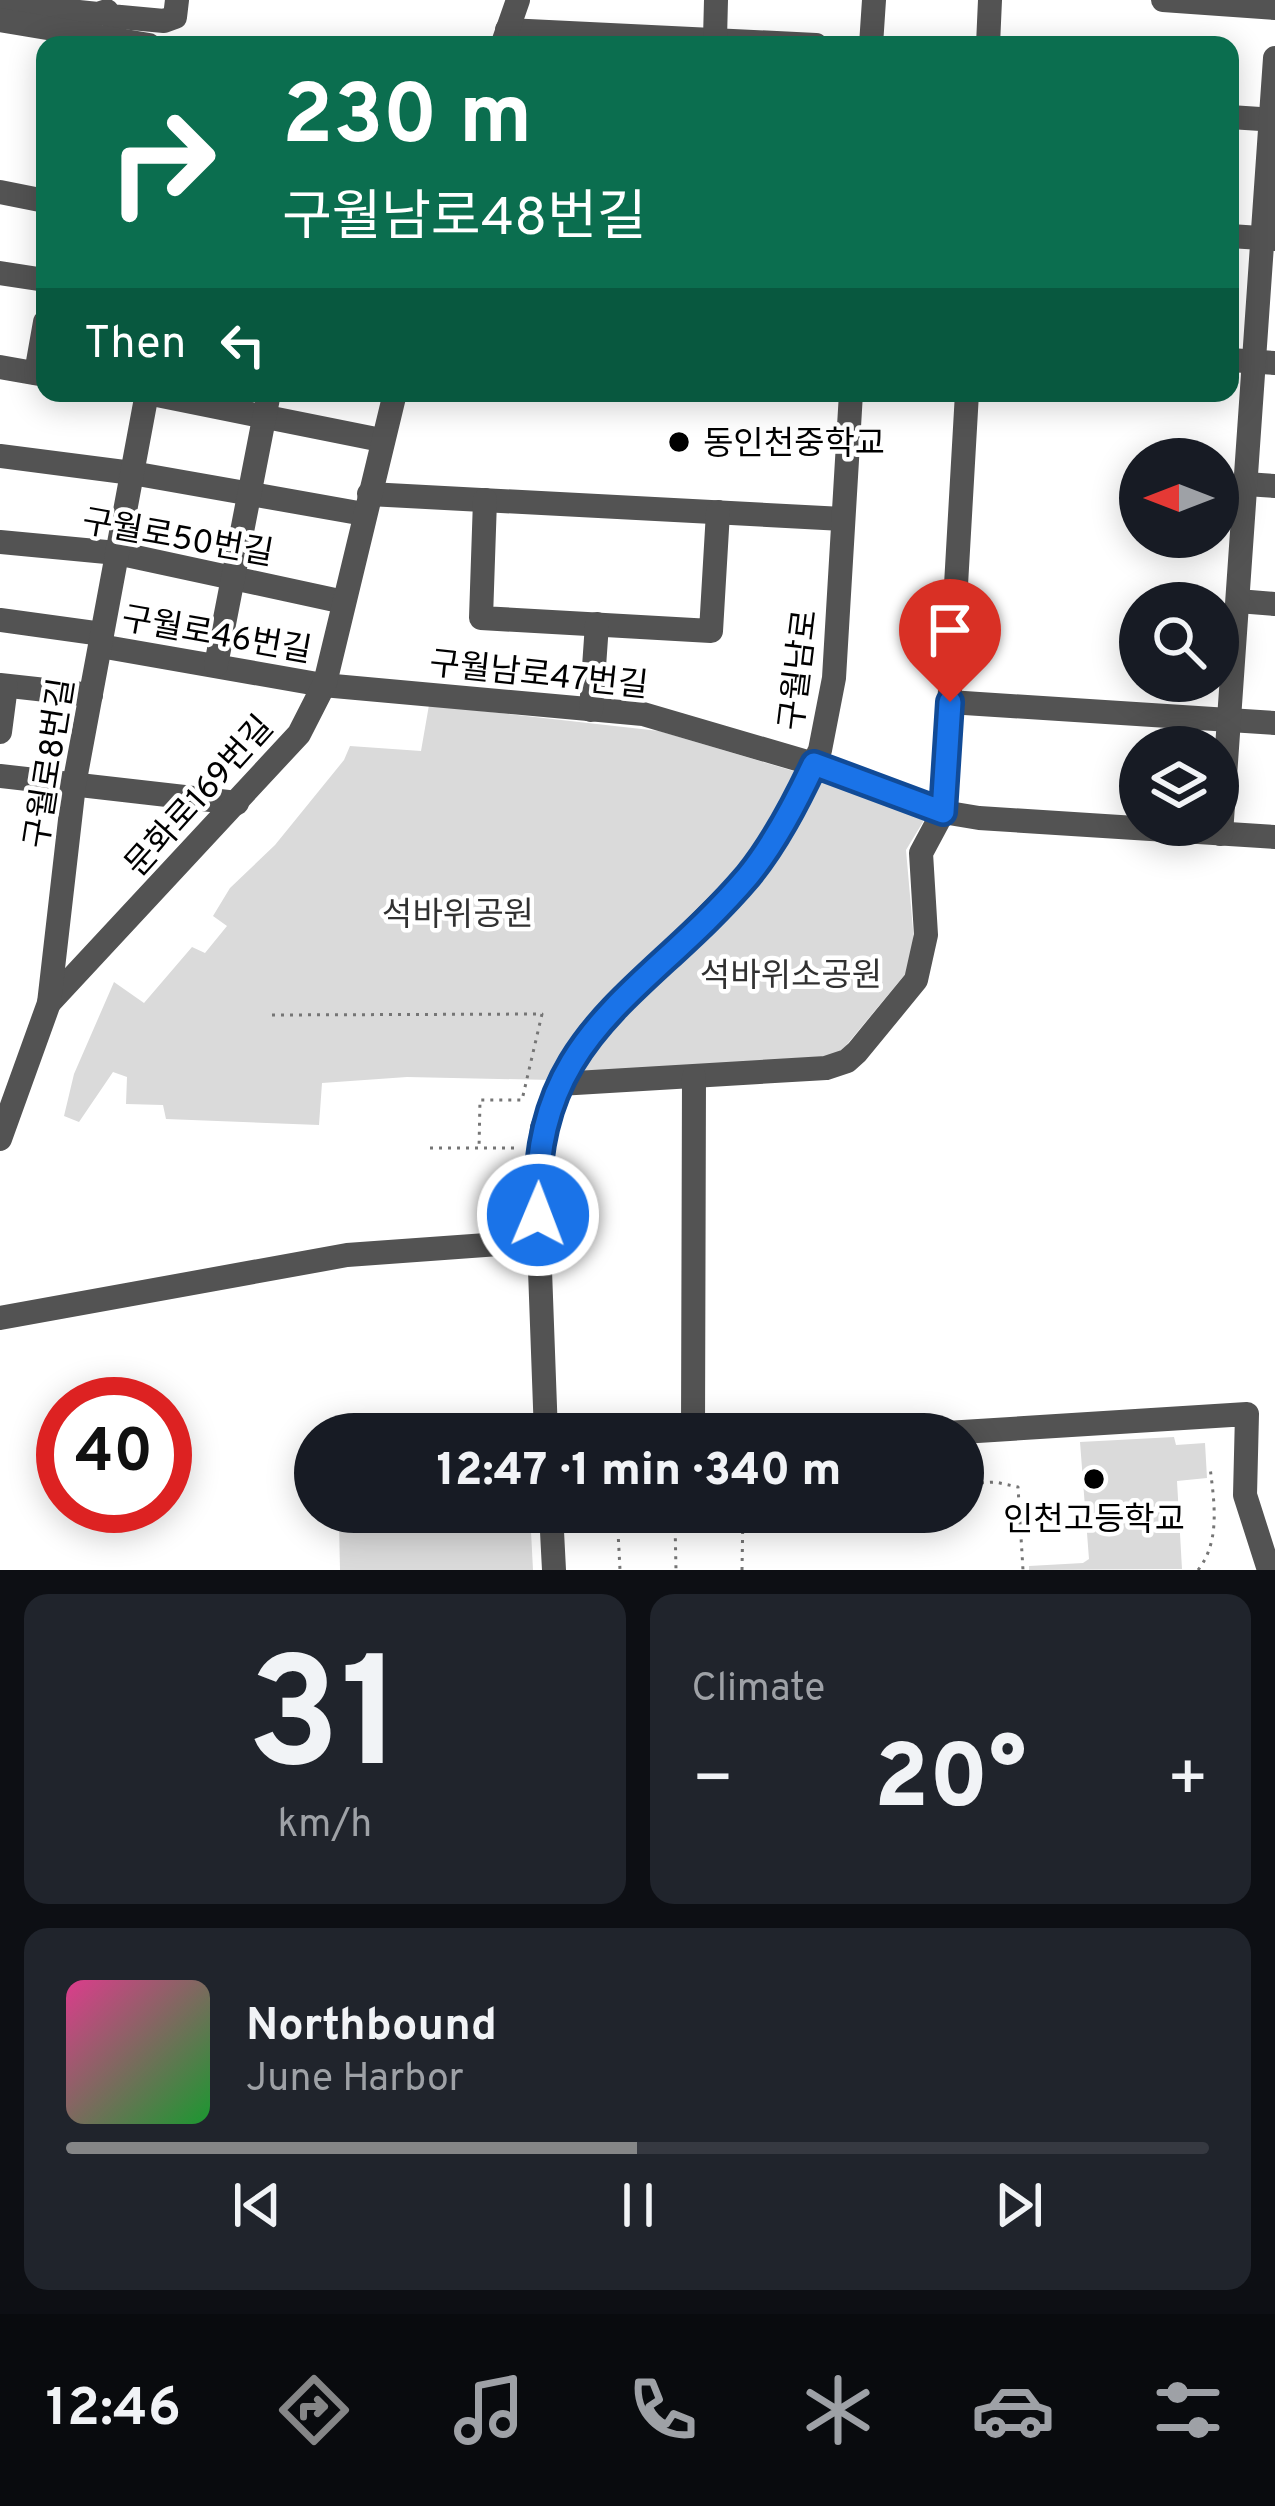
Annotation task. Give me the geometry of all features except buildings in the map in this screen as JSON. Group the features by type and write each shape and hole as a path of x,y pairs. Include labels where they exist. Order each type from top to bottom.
{"street":[{"path":"108,5 110,16 164,22 175,17 177,0"},
{"path":"504,36 518,0"},
{"path":"715,36 716,0"},
{"path":"872,36 874,0"},
{"path":"988,36 990,0"},
{"path":"1163,0 1275,8"},
{"path":"0,2 39,6 47,1 51,9 98,14 108,5"},
{"path":"0,20 95,36"},
{"path":"1239,586 1253,361 1269,239 1275,58"},
{"path":"1239,118 1273,120"},
{"path":"0,192 36,199"},
{"path":"1239,237 1269,239"},
{"path":"0,273 36,279"},
{"path":"0,367 36,373"},
{"name":"구월로8번길","path":"0,1138 49,1003 74,784 145,402"},
{"name":"문화로169번길","path":"49,1003 311,717 323,685 392,402"},
{"name":"구월남로","path":"545,1413 537,1188 542,1128 590,1032 749,874 792,808 820,751 834,678 850,402"},
{"path":"560,1084 826,1068 857,1052 916,980 926,935 921,853 943,812 967,402"},
{"path":"216,665 266,405 382,440"},
{"path":"0,456 132,473 249,496 367,504 485,500 843,518"},
{"path":"1246,484 1275,487"},
{"path":"485,500 481,618 711,631 718,512"},
{"name":"구월로50번길","path":"0,542 117,554 344,602"},
{"path":"1239,601 1275,604"},
{"name":"구월로46번길","path":"0,620 323,685"},
{"path":"591,710 597,624"},
{"name":"구월남로47번길","path":"323,685 665,720 814,764 943,812 1119,827"},
{"path":"0,732 3,686 91,694"},
{"path":"950,702 1275,723"},
{"path":"1229,726 1230,702"},
{"path":"0,776 237,803"},
{"name":"구월남로47번길","path":"1239,835 1275,837"},
{"path":"693,1413 694,1077"},
{"path":"0,1318 356,1253 540,1241"},
{"path":"984,1431 1247,1414 1245,1495 1269,1570"},
{"path":"551,1533 554,1570"}],"path":[{"path":"272,1016 542,1014 522,1100 480,1100 479,1148"},
{"path":"430,1148 540,1148"},
{"path":"1198,1570 1206,1560 1216,1519 1210,1467"},
{"path":"984,1483 1018,1487 1023,1570"},
{"path":"618,1533 620,1570"},
{"path":"675,1533 676,1570"},
{"path":"742,1570 743,1533"}],"green space":[{"name":"석바위공원","path":"429,705 659,731 800,773 738,874 552,1080 407,1077 322,1083 319,1125 166,1119 163,1105 126,1104 127,1077 113,1072 79,1122 64,1116 74,1074 114,982 144,1003 192,947 205,953 227,926 213,916 230,888 275,845 344,760 350,746 421,751"},
{"name":"석바위소공원","path":"818,776 926,817 906,850 914,941 907,972 839,1054 824,1061 576,1076 598,1038"},
{"path":"1174,1437 1176,1445 1205,1443 1207,1478 1177,1481 1182,1569 1029,1570 1029,1566 1089,1559 1080,1442"},
{"path":"339,1533 531,1533 533,1570 340,1570"}],"place":[{"name":"동인천중학교","path":"679,442"},
{"name":"인천고등학교","path":"1094,1479"}],"route":[{"path":"538,1215 542,1128 565,1071 590,1032 749,874 814,764 943,812 950,702"}]}
